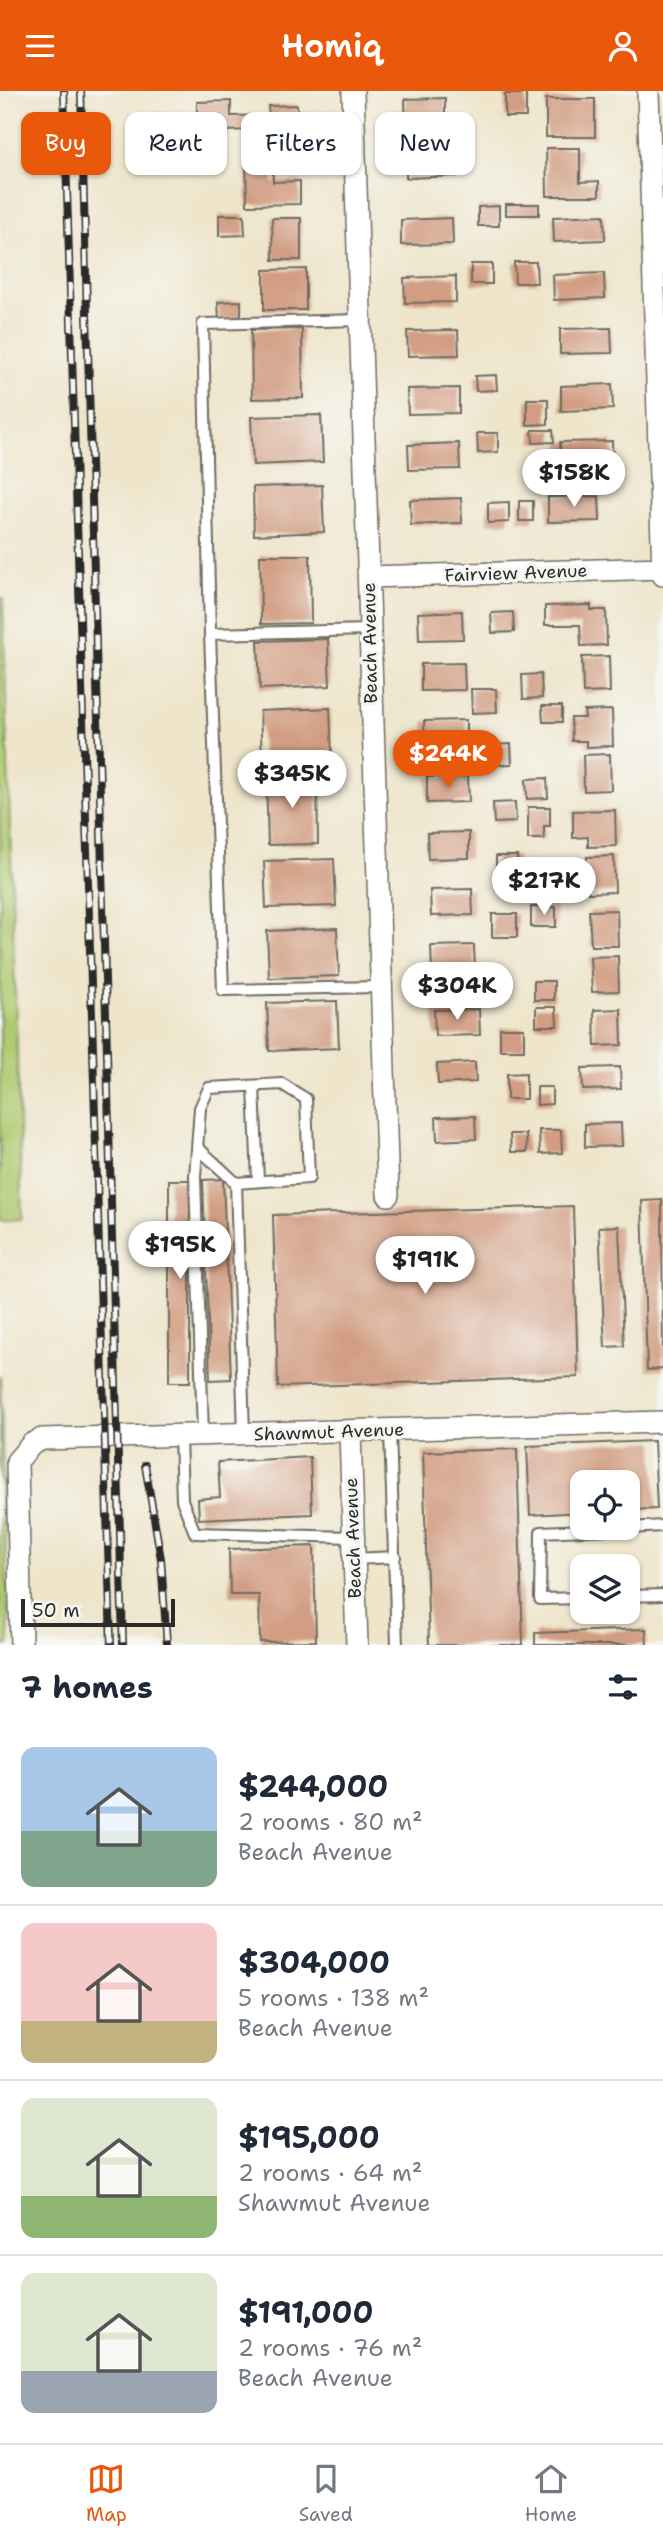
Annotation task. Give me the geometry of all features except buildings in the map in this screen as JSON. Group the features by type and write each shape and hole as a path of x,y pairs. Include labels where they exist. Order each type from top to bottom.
{"street":[{"name":"Beach Avenue","path":"353,91 388,1195"},
{"path":"648,91 663,575"},
{"name":"Fairview Avenue","path":"369,577 663,568"},
{"name":"Shawmut Avenue","path":"21,1645 17,1461 32,1444 42,1439 663,1422"},
{"name":"Beach Avenue","path":"350,1432 357,1645"}],"lane":[{"path":"360,320 203,324 210,634 223,990 380,987"},
{"path":"210,634 370,630"},
{"path":"203,1435 195,1176 200,1108 209,1089 282,1084 306,1099 309,1178 236,1183"},
{"path":"254,1086 258,1181"},
{"path":"197,1147 236,1183 244,1434"},
{"path":"390,1431 397,1645"},
{"path":"180,1436 182,1500 195,1534 354,1537"},
{"path":"640,1527 663,1526"},
{"path":"570,1531 541,1532 540,1599 570,1598"},
{"path":"354,1559 394,1557"},
{"path":"640,1596 663,1595"}],"green space":[{"path":"0,598 3,598 22,1219 0,1220"},
{"path":"0,1376 9,1645 0,1645"}],"railway":[{"path":"64,91 111,1645"},
{"path":"81,91 123,1645"},
{"path":"145,1465 161,1559 167,1645"}]}
